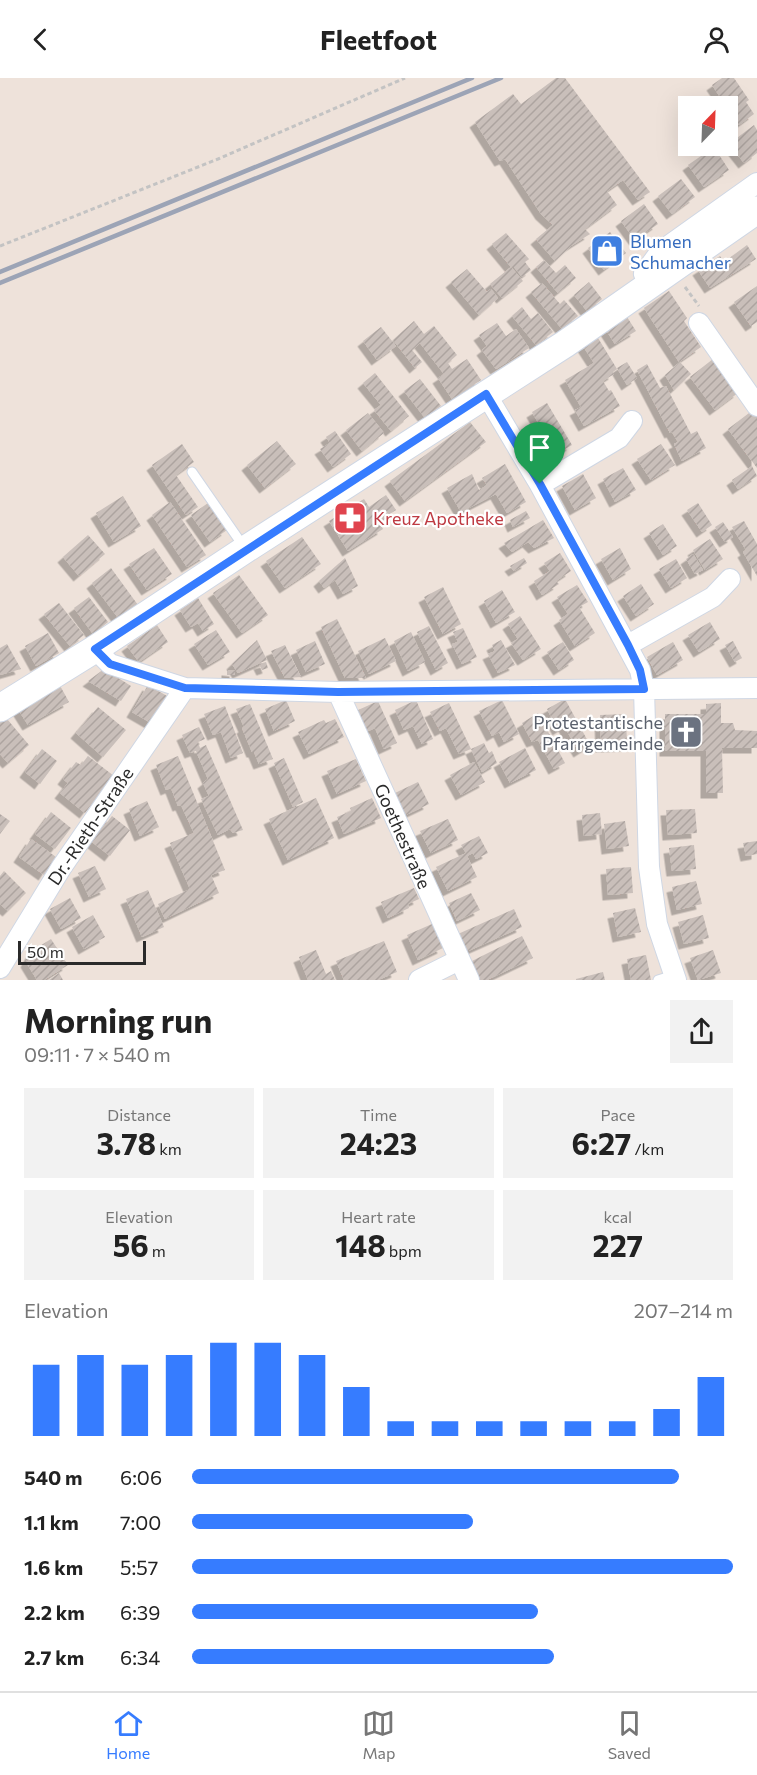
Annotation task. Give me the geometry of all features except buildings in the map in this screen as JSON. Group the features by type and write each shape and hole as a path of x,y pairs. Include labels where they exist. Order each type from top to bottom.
{"main road":[{"path":"0,708 95,649 565,344 757,210"}],"street":[{"path":"650,285 644,274 660,252 757,183"},
{"path":"699,323 757,406"},
{"path":"486,394 540,484 640,670 644,689 650,867 657,924 669,978"},
{"path":"540,484 619,438 632,421"},
{"path":"628,645 713,597 730,579"},
{"path":"95,649 110,664 185,688 338,692 757,688"},
{"name":"Dr.-Rieth-Straße","path":"0,968 61,868 185,688"},
{"name":"Goethestraße","path":"338,692 469,980"},
{"path":"419,980 459,960"}],"lane":[{"path":"192,472 246,549"}],"path":[{"path":"0,246 218,159 405,78"},
{"path":"673,269 704,314 699,323"}],"railway":[{"path":"0,272 472,78"},
{"path":"0,283 501,78"}],"place":[{"name":"Blumen Schumacher","path":"607,251"},
{"name":"Kreuz Apotheke","path":"350,518"},
{"name":"Protestantische Pfarrgemeinde","path":"686,732"}],"route":[{"path":"486,394 540,484 628,645 640,670 644,689 338,692 185,688 110,664 95,649 486,394"}]}
